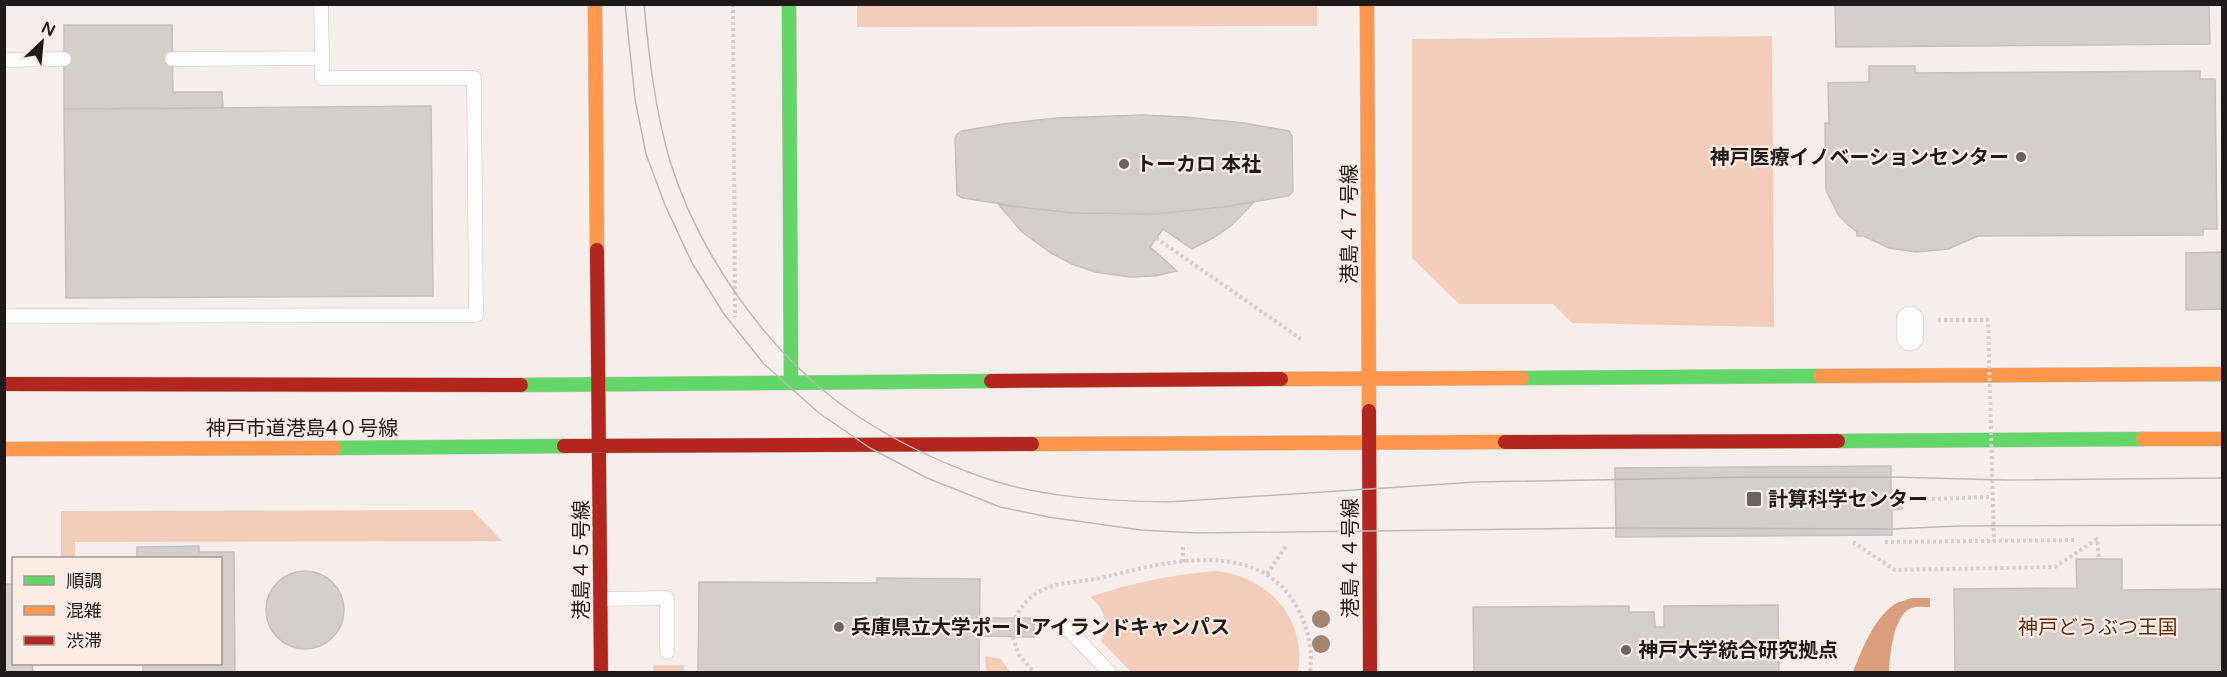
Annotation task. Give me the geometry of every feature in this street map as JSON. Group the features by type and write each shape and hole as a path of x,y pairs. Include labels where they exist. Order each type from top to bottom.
{"street":[{"name":"港島４５号線","path":"595,4 601,672"},
{"path":"789,4 792,382"},
{"name":"港島４７号線","path":"1367,4 1370,443"},
{"path":"4,384 597,385 2223,374"},
{"name":"神戸市道港島4０号線","path":"4,449 2223,439"},
{"name":"港島４４号線","path":"1370,443 1370,672"}],"lane":[{"path":"4,316 476,315 474,78 322,78 321,4"},
{"path":"172,59 322,58"},
{"path":"4,60 64,59"},
{"path":"600,599 667,598 667,652"},
{"path":"1067,628 1109,672"}],"path":[{"path":"733,4 735,317"},
{"path":"1156,238 1301,339"},
{"path":"1910,329 1988,320 1994,541"},
{"path":"1902,500 1992,497"},
{"path":"1853,542 1895,570 2055,567 2097,539 2099,559"},
{"path":"1885,542 2075,540"},
{"path":"1183,545 1183,562"},
{"path":"1267,574 1286,546"},
{"path":"1015,618 1033,595 1057,584 1072,580 1086,581 1183,562 1226,561 1267,574 1286,591 1306,625 1311,651 1310,672"},
{"path":"1013,637 1019,655 1034,672"}],"shaded area":[{"path":"857,4 1317,4 1317,26 857,27"},
{"path":"1772,36 1774,327 1572,323 1553,304 1459,304 1412,258 1412,39"},
{"path":"472,510 502,541 75,542 75,557 61,557 61,511"},
{"path":"1214,571 1233,574 1251,581 1266,590 1279,603 1289,617 1296,634 1299,652 1298,672 1131,672 1101,641 1105,628 1104,617 1099,606 1090,597 1151,580"},
{"path":"1912,598 1930,598 1930,607 1911,608 1900,619 1896,627 1889,672 1853,672 1869,635 1880,618 1895,604"},
{"path":"985,656 1001,659 1010,672 986,672"},
{"path":"653,665 684,665 684,671 690,672 653,672"}],"building":[{"path":"1835,4 2209,4 2210,44 1836,47"},
{"path":"64,25 172,25 173,92 222,92 223,108 64,109"},
{"name":"神戸医療イノベーションセンター","path":"1869,66 1915,66 1915,73 2200,71 2200,79 2215,79 2217,229 2203,229 2203,235 1978,236 1948,249 1916,252 1889,248 1864,236 1857,236 1857,232 1838,214 1826,190 1825,123 1829,123 1828,83 1869,82"},
{"path":"431,106 433,296 66,298 64,109"},
{"name":"トーカロ 本社","path":"1143,115 1244,123 1289,131 1292,136 1293,192 1288,196 1223,207 1154,214 1074,213 963,198 957,195 955,139 962,131 1056,118"},
{"path":"1254,202 1232,225 1192,249 1163,229 1150,247 1177,271 1154,276 1130,277 1095,272 1051,253 1022,232 999,205 1074,213 1154,214"},
{"path":"2222,252 2222,309 2186,310 2186,253"},
{"path":"1891,466 1891,491 1902,491 1902,509 1892,510 1892,535 1616,537 1615,468"},
{"path":"199,546 199,552 234,552 235,672 143,672 143,665 222,665 222,557 137,557 137,547"},
{"name":"神戸どうぶつ王国","path":"2076,559 2122,559 2122,590 2222,589 2222,672 1955,672 1954,589 2077,588"},
{"path":"305,571 320,574 332,583 341,595 344,610 341,625 332,637 320,646 305,649 290,646 278,637 269,625 266,610 269,595 278,583 290,574"},
{"name":"兵庫県立大学ポートアイランドキャンパス","path":"877,578 980,579 979,672 698,672 699,582 877,583"},
{"path":"4,584 12,584 12,665 32,665 33,672 4,672"},
{"name":"神戸大学統合研究拠点","path":"1778,605 1779,672 1474,672 1473,607 1629,606 1629,612 1654,612 1655,627 1664,627 1664,606"},
{"path":"980,618 1034,618 1034,637 980,636"}],"tram line":[{"path":"625,4 635,99 646,154 665,205 692,263 724,314 764,364 819,413 870,448 927,478 1000,507 1048,517 1141,530 1197,533 2222,525"},
{"path":"644,4 656,103 670,161 699,231 739,298 789,359 846,408 923,453 994,481 1018,488 1068,496 1168,502 1476,482 1753,477 2006,480 2222,478"}],"traffic: fast":[{"path":"789,4 791,382"},
{"path":"1522,378 1820,376"},
{"path":"521,385 991,381"},
{"path":"1838,441 2143,439"},
{"path":"334,448 564,446"}],"traffic: slow":[{"path":"595,4 597,250"},
{"path":"1367,4 1369,411"},
{"path":"1820,376 2222,374"},
{"path":"1281,379 1522,378"},
{"path":"2143,439 2222,439"},
{"path":"1032,444 1505,442"},
{"path":"4,449 334,448"}],"traffic: jam":[{"path":"597,250 601,672"},
{"path":"991,381 1281,379"},
{"path":"4,384 521,385"},
{"path":"1369,411 1370,672"},
{"path":"1505,442 1838,441"},
{"path":"564,446 1032,444"}],"place":[{"name":"神戸医療イノベーションセンター","path":"2021,157"},
{"name":"トーカロ 本社","path":"1124,164"},
{"name":"計算科学センター","path":"1754,499"},
{"name":"兵庫県立大学ポートアイランドキャンパス","path":"839,627"},
{"name":"神戸大学統合研究拠点","path":"1626,650"}]}
